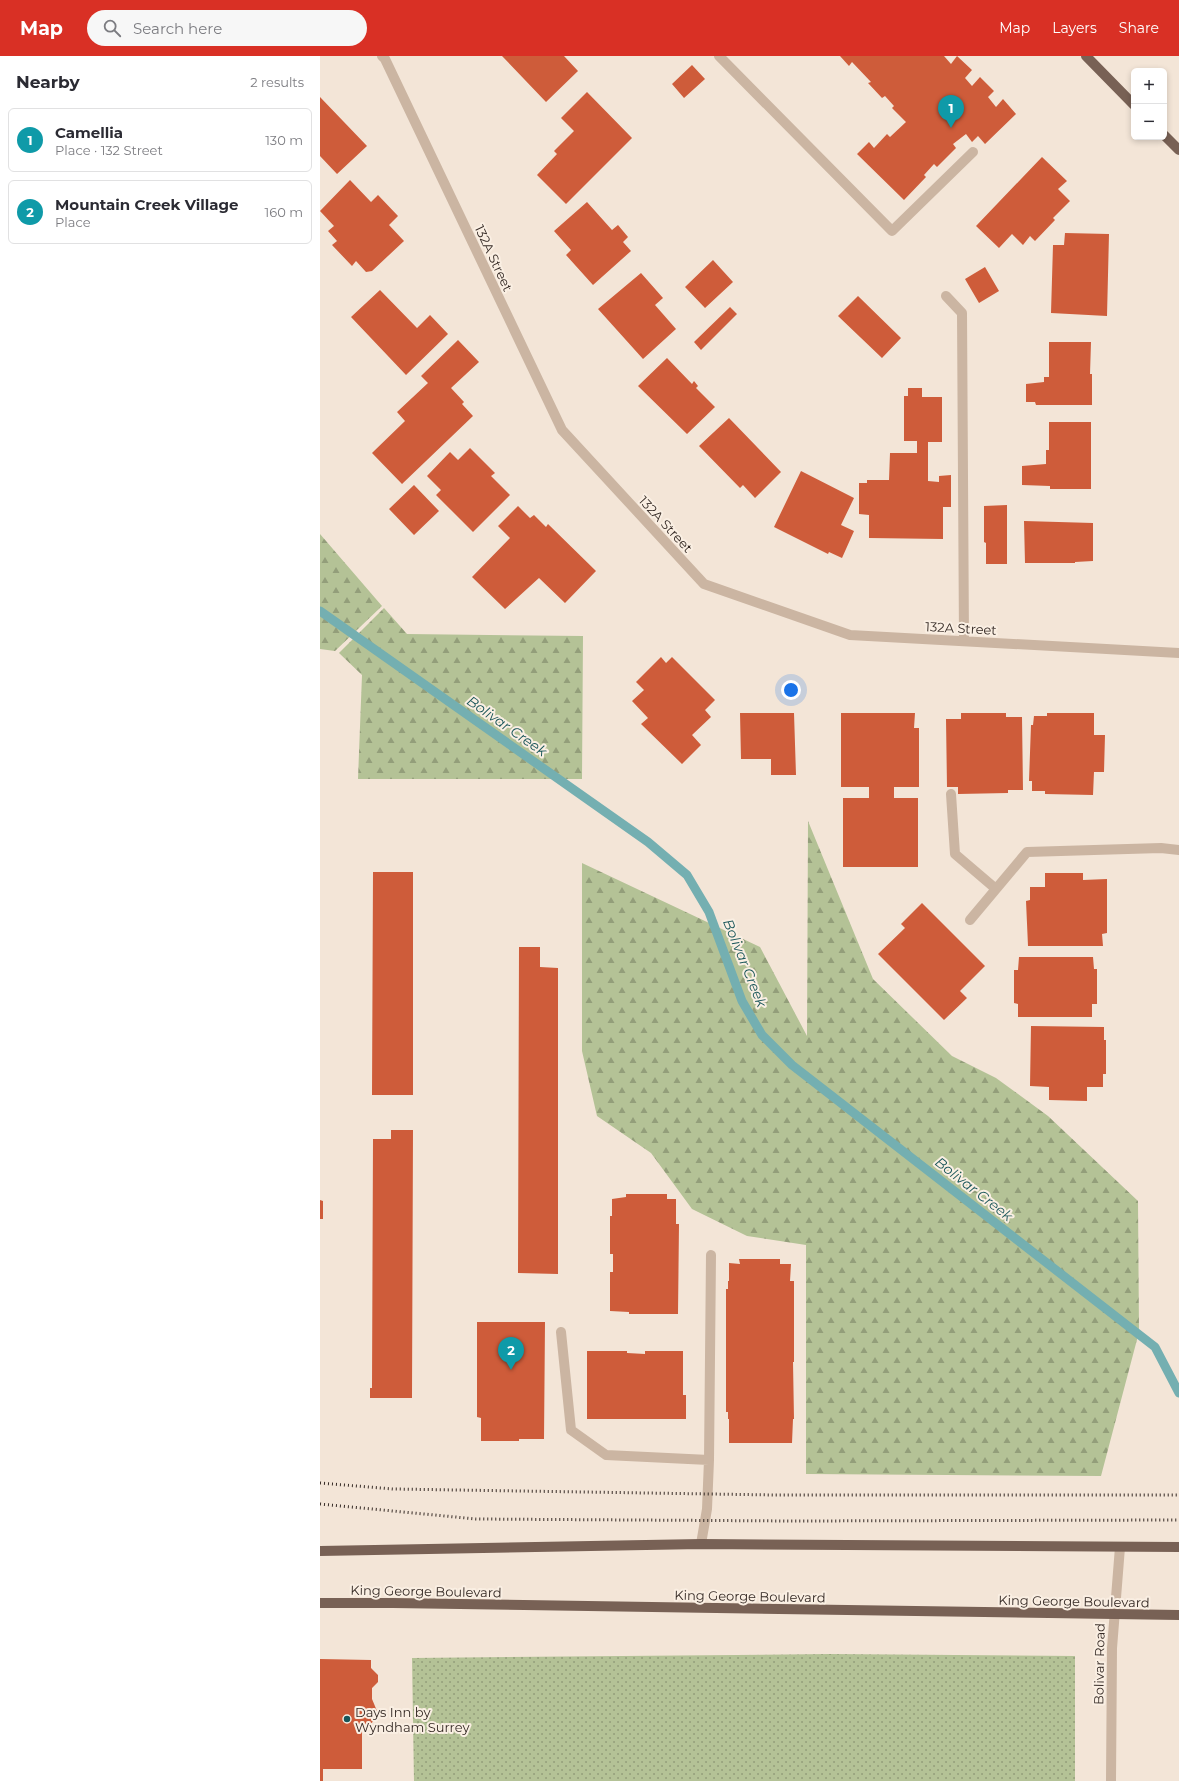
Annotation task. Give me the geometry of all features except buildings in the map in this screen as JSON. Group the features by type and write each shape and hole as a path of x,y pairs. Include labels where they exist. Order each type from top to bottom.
{"main road":[{"path":"1086,56 1133,104"},
{"path":"1167,138 1179,150"},
{"path":"320,1551 701,1544 1179,1548"},
{"name":"King George Boulevard","path":"320,1603 408,1603 1179,1616"}],"street":[{"name":"132A Street","path":"382,56 385,59 562,430 704,584 850,635 1179,653"},
{"path":"719,56 892,231 973,152"},
{"path":"946,296 962,313 964,641"},
{"path":"951,794 954,854 996,889"},
{"path":"970,920 1027,852 1162,848 1179,850"},
{"path":"701,1544 707,1509 709,1460 711,1255"},
{"path":"561,1332 571,1430 606,1456 709,1460"},
{"name":"Bolivar Road","path":"1111,1781 1111,1656 1120,1547"}],"green space":[{"path":"320,534 382,606 335,651 320,649"},
{"path":"384,608 407,634 583,636 582,779 358,779 362,675 339,653"},
{"path":"808,821 873,979 952,1056 996,1078 1048,1116 1138,1201 1139,1332 1101,1476 806,1474 806,1245 747,1236 692,1209 651,1153 597,1116 582,1051 582,863 760,947 807,1036"},
{"path":"830,1654 1075,1656 1075,1781 414,1781 412,1658"}],"waterway":[{"name":"Bolivar Creek","path":"320,611 648,842 687,875 709,912 742,1001 762,1035 792,1065 1155,1347 1179,1393"}],"railway":[{"path":"320,1483 393,1489 775,1495 1179,1495"},
{"path":"320,1504 476,1519 791,1521 1179,1520"}],"place":[{"name":"Camellia","path":"951,128"},
{"name":"Mountain Creek Village","path":"511,1370"},
{"name":"Days Inn by Wyndham Surrey","path":"347,1719"}]}
